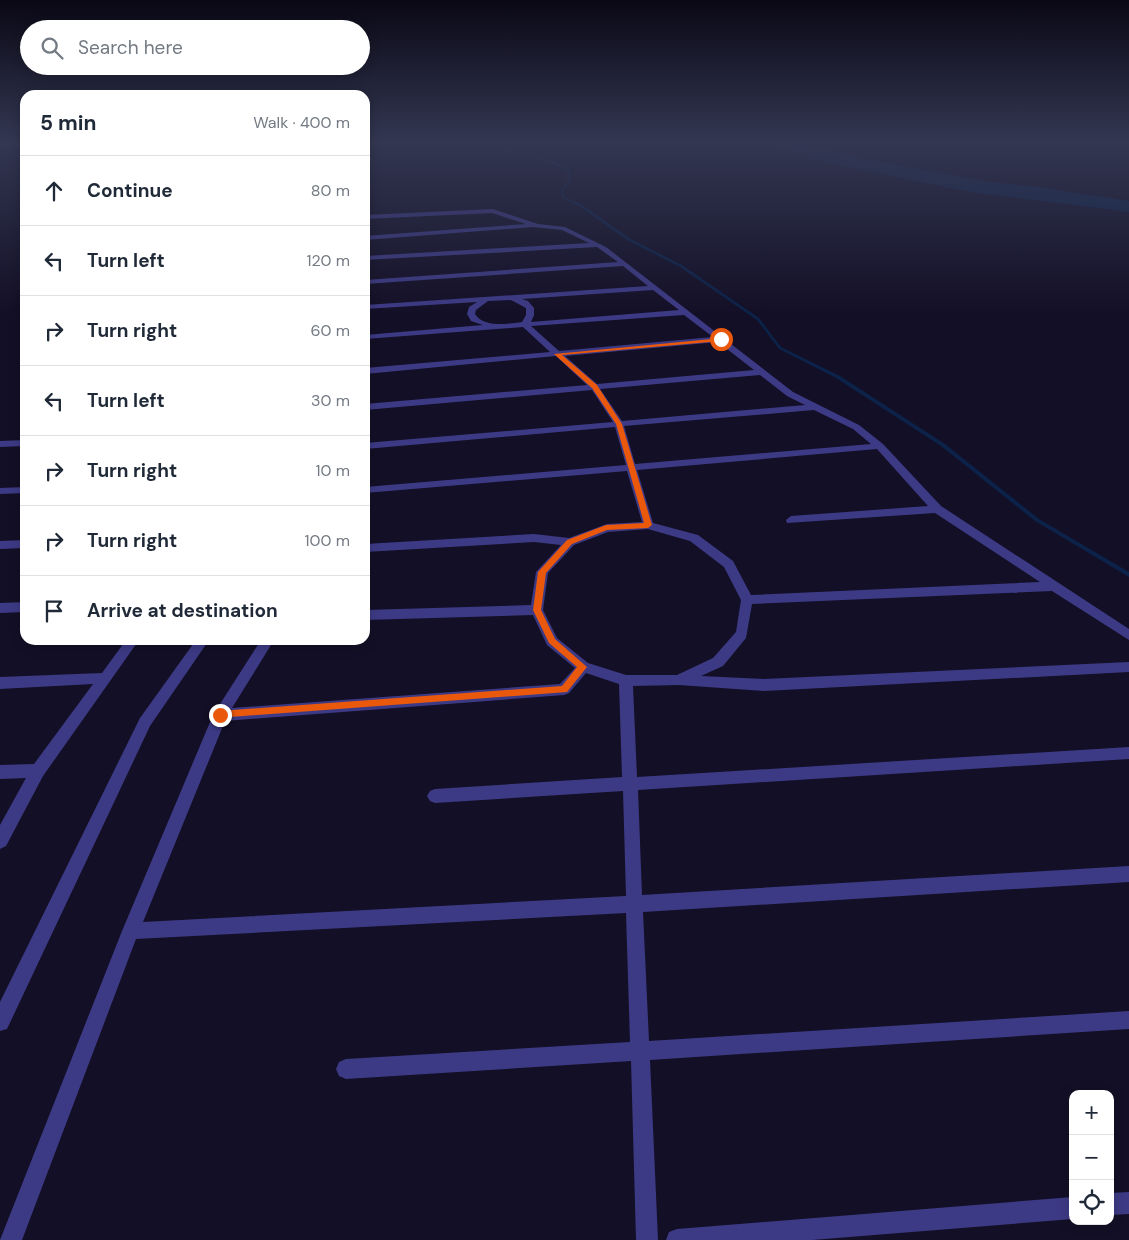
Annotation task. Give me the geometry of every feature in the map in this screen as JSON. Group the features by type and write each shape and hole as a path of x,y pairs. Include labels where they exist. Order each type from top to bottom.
{"street":[{"path":"370,217 493,211 537,226"},
{"path":"370,238 537,226 563,228 598,245 687,312 790,394 856,427 880,446 938,509 1129,635"},
{"path":"370,258 598,245"},
{"path":"370,282 625,264"},
{"path":"370,307 655,288"},
{"path":"511,297 525,303 530,308 530,315 525,325"},
{"path":"486,299 472,309 471,314 474,320 495,327"},
{"path":"370,338 687,312"},
{"path":"525,325 594,386 619,424 648,525"},
{"path":"370,371 721,339"},
{"path":"370,407 762,372"},
{"path":"370,446 814,407"},
{"path":"0,444 20,443"},
{"path":"370,490 880,446"},
{"path":"0,490 20,490"},
{"path":"791,520 938,509"},
{"path":"678,680 718,662 742,634 747,600 729,564 694,538 648,525 606,528 570,542 542,572 537,610 552,641 583,667 626,681 678,680 764,685 1129,667"},
{"path":"370,548 534,538 570,542"},
{"path":"0,544 20,544"},
{"path":"747,600 1055,586"},
{"path":"0,608 20,607"},
{"path":"370,615 537,610"},
{"path":"0,841 38,770 129,645"},
{"path":"0,1022 145,722 199,645"},
{"path":"11,1240 131,931 220,715 265,645"},
{"path":"220,715 564,689 583,667"},
{"path":"0,683 105,678"},
{"path":"626,681 647,1240"},
{"path":"435,796 1129,753"},
{"path":"0,772 38,770"},
{"path":"131,931 635,904 1129,874"},
{"path":"346,1069 1129,1020"},
{"path":"1114,1204 1129,1203"},
{"path":"677,1240 1069,1208"}],"water":[{"path":"1017,198 1109,198 1129,201 1129,212"}],"waterway":[{"path":"565,198 580,205 628,239 681,266 758,319 780,348 838,377 943,445 1037,520 1129,575"}],"route":[{"path":"220,715 564,689 583,667 552,641 537,610 542,572 570,542 606,528 648,525 619,424 594,386 557,354 721,339"}]}
